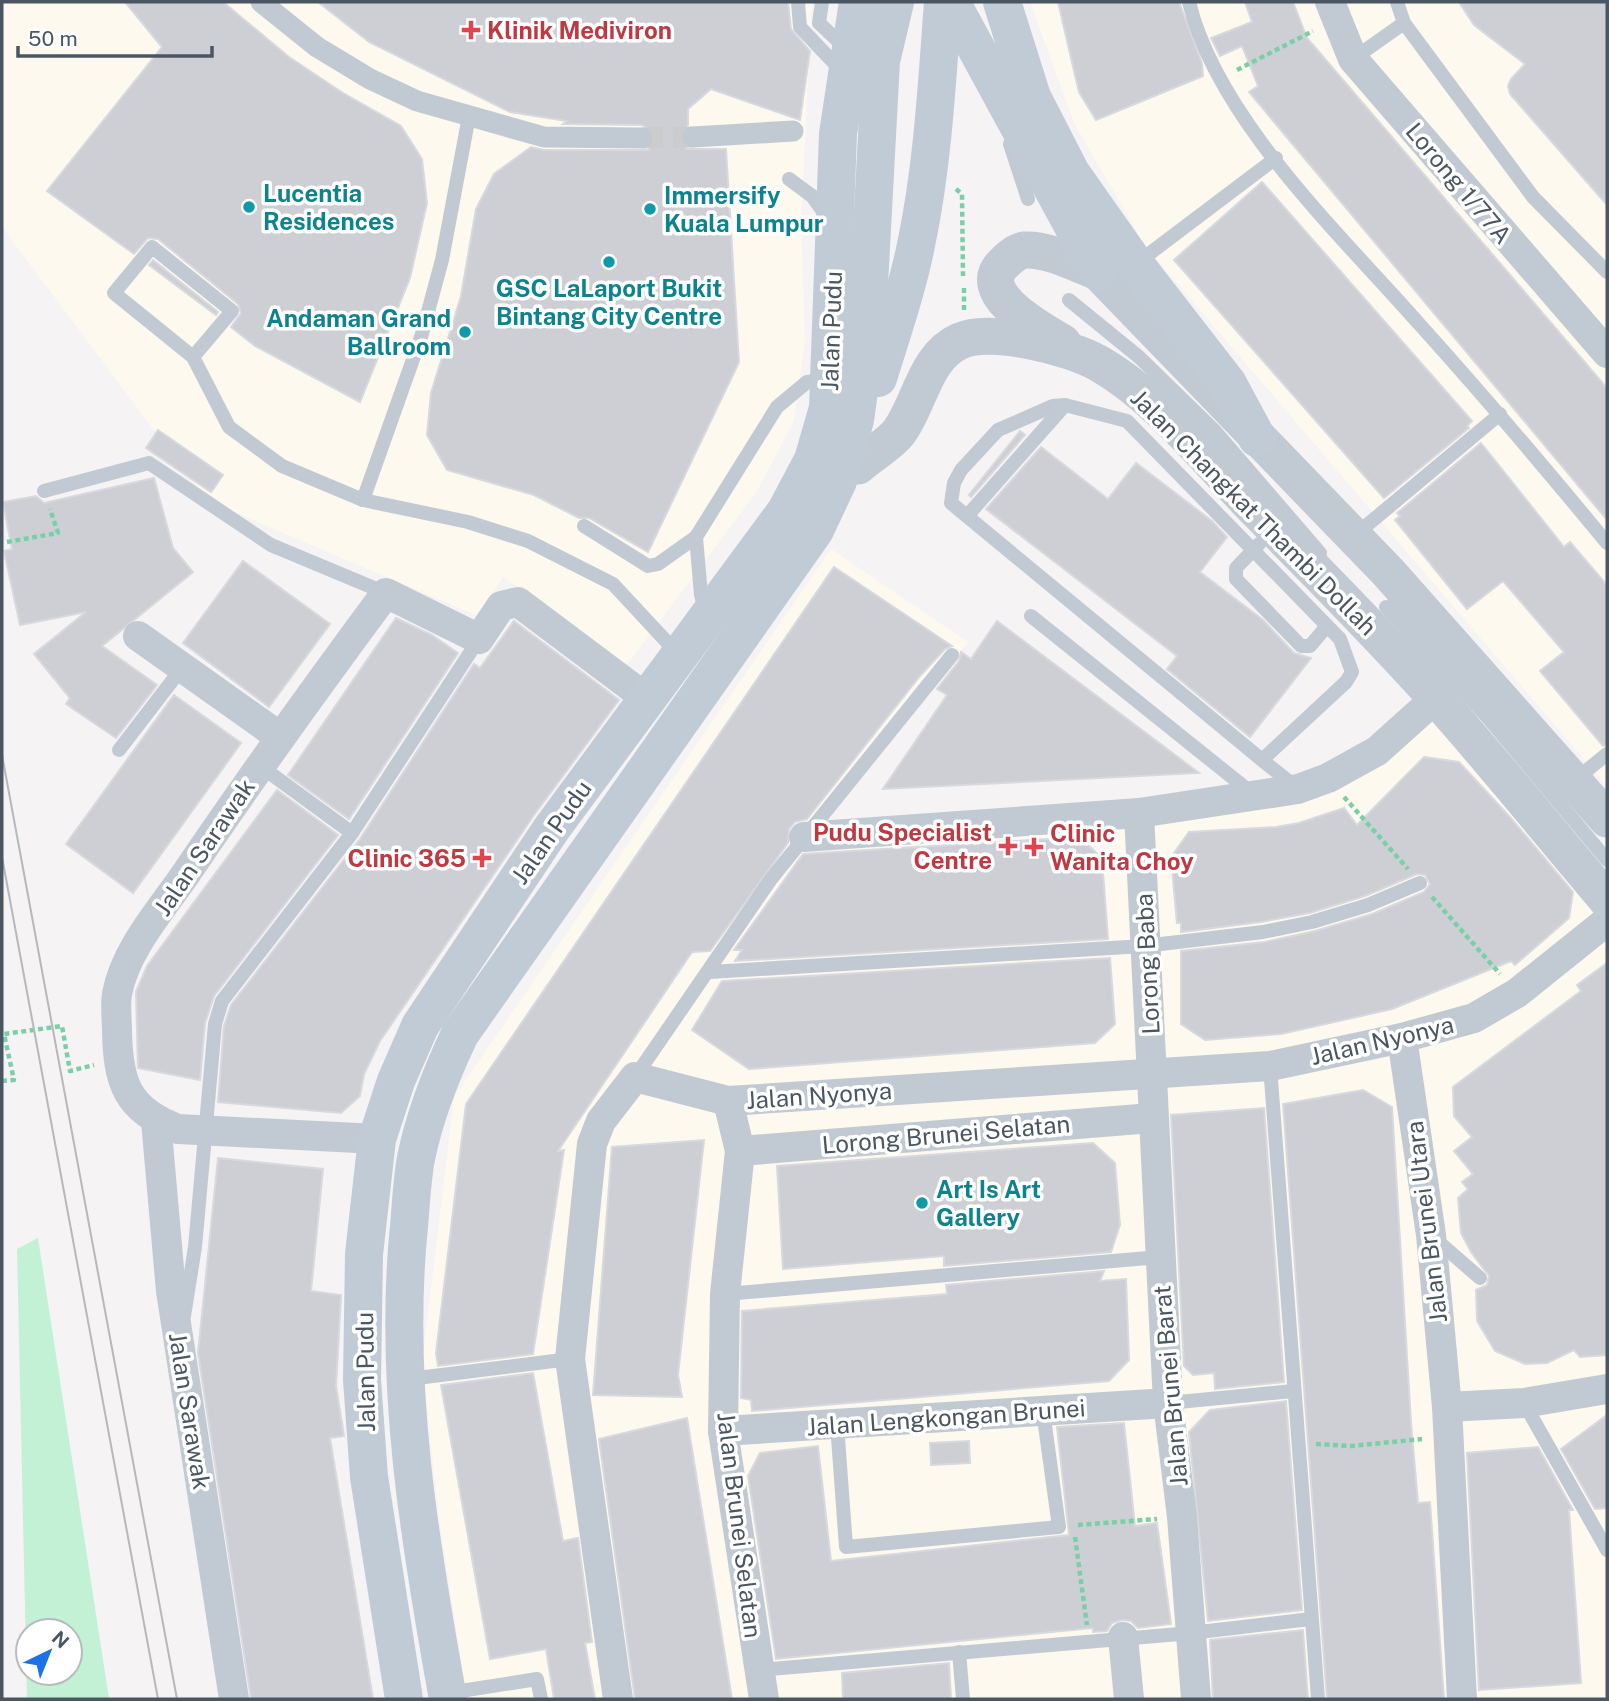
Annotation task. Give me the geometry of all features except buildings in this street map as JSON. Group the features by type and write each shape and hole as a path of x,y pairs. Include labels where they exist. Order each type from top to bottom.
{"main road":[{"path":"838,134 836,52 841,2"},
{"name":"Jalan Pudu","path":"404,1699 369,1477 362,1380 364,1254 377,1139 396,1081 420,1027 552,828 786,511 804,481 824,427 830,380 838,134 858,2"},
{"name":"Jalan Pudu","path":"440,1697 404,1380 405,1269 416,1160 436,1085 460,1034 815,530 838,481 855,420 866,341 881,61 895,2"},
{"path":"815,530 858,466 876,382 900,309 918,240 934,115 943,2"},
{"path":"951,2 990,79 1098,272"},
{"path":"1002,2 1038,108 1071,173 1135,264 1228,384 1257,438"},
{"path":"388,1603 440,1697"}],"street":[{"path":"261,2 317,47 370,79 417,101 544,137 642,138"},
{"name":"Lorong 1/77A","path":"1332,11 1353,59 1607,353"},
{"path":"694,137 793,131"},
{"path":"1099,364 1045,332 1003,302 996,284 999,268 1012,254 1024,250 1056,256 1098,272 1354,536 1575,780 1607,819"},
{"name":"Jalan Changkat Thambi Dollah","path":"858,466 899,432 920,385 940,357 959,341 986,335 1073,351 1099,364 1136,390 1171,423 1264,538 1333,611 1436,698 1607,900"},
{"path":"386,593 479,639 501,606 518,602 646,698"},
{"name":"Jalan Sarawak","path":"377,1139 178,1129 156,1121 135,1104 122,1081 118,1055 117,994 136,947 260,765 386,593"},
{"path":"138,636 280,737"},
{"path":"804,837 1139,813 1298,789 1328,778 1377,751 1436,698"},
{"name":"Lorong Baba","path":"1139,813 1144,946 1153,1073"},
{"name":"Jalan Nyonya","path":"635,1077 728,1101 1270,1066 1402,1038 1474,1018 1517,993 1607,921"},
{"name":"Jalan Brunei Utara","path":"1402,1038 1431,1235 1447,1407 1462,1699"},
{"name":"Jalan Brunei Barat","path":"1153,1073 1152,1118 1168,1403 1182,1517 1196,1699"},
{"path":"618,1699 570,1359 592,1144 601,1121 635,1077"},
{"name":"Jalan Brunei Selatan","path":"728,1101 740,1151 725,1294 723,1431 762,1685"},
{"name":"Lorong Brunei Selatan","path":"740,1151 1152,1118"},
{"name":"Jalan Sarawak","path":"156,1121 171,1291 234,1699"},
{"path":"1447,1407 1524,1403 1607,1389"},
{"name":"Jalan Lengkongan Brunei","path":"723,1431 1168,1403"},
{"path":"1124,1637 1129,1699"}],"lane":[{"path":"798,2 800,27 836,52"},
{"path":"822,2 819,23 836,52"},
{"path":"1189,2 1196,33 1236,106 1299,189 1500,414 1607,543"},
{"path":"1397,2 1404,23 1533,197 1607,272"},
{"path":"1353,59 1404,23"},
{"path":"990,79 1028,200"},
{"path":"363,500 422,334 442,260 469,116"},
{"path":"1135,264 1276,158"},
{"path":"789,179 812,196 834,227"},
{"path":"193,357 232,311 152,247 114,293 193,357 229,427 282,466 363,500 468,522 528,541 613,584 678,654"},
{"path":"1069,300 1139,356 1215,431 1318,547 1340,639 1352,672 1346,682 1262,760"},
{"path":"584,526 649,566 659,564 696,537 777,407 807,382 830,380"},
{"path":"1298,789 951,503 954,483 961,470 998,430 1053,406 1065,405 1127,421 1264,538 1236,568 1236,579 1301,646 1310,646 1333,611"},
{"path":"967,516 1065,405"},
{"path":"1354,536 1500,414"},
{"path":"44,491 149,463 271,545 386,593"},
{"path":"696,537 701,595 707,615"},
{"path":"1387,607 1489,719 1607,860"},
{"path":"1031,616 1254,795"},
{"path":"179,1343 195,1247 215,1024 222,1001 352,833 479,639"},
{"path":"635,1077 710,972 771,879 952,654"},
{"path":"119,750 182,668"},
{"path":"1575,780 1607,754"},
{"path":"260,765 352,833"},
{"path":"710,972 1144,946 1263,932 1312,922 1368,905 1420,883"},
{"path":"1270,1066 1318,1699"},
{"path":"1431,1235 1480,1278"},
{"path":"725,1294 1160,1257"},
{"path":"404,1380 570,1359"},
{"path":"1168,1403 1293,1391"},
{"path":"1524,1403 1607,1550"},
{"path":"837,1424 846,1547 1059,1527 1043,1411"},
{"path":"762,1685 959,1652 1191,1633 1311,1619"},
{"path":"959,1652 962,1699"},
{"path":"440,1697 537,1679 541,1699"}],"path":[{"path":"1220,78 1332,11"},
{"path":"8,542 58,533 44,491"},
{"path":"2,1081 14,1080 4,1034 62,1026 70,1071"},
{"path":"1297,1443 1352,1446 1447,1437"},
{"path":"1089,1640 1074,1526 1182,1517"}],"shaded area":[{"path":"2,2 812,2 801,219 805,341 794,421 756,493 627,665 503,577 478,616 213,503 190,478 2,227"},
{"path":"1030,2 1607,2 1607,786 1146,247 1074,123"},
{"path":"831,549 968,642 807,844 1303,799 1432,716 1607,929 1607,1699 467,1699 439,1519 422,1363 454,1097"}],"green space":[{"path":"38,1238 109,1699 27,1699 27,1687 84,1687 84,1617 25,1617 17,1249"}],"tunnel":[{"path":"642,138 693,137"}],"tram line":[{"path":"2,755 177,1699"},
{"path":"2,857 158,1699"}],"place":[{"name":"Klinik Mediviron","path":"471,30"},
{"name":"Lucentia Residences","path":"249,207"},
{"name":"Immersify Kuala Lumpur","path":"650,209"},
{"name":"GSC LaLaport Bukit Bintang City Centre","path":"609,262"},
{"name":"Andaman Grand Ballroom","path":"465,332"},
{"name":"Pudu Specialist Centre","path":"1008,846"},
{"name":"Clinic Wanita Choy","path":"1034,847"},
{"name":"Clinic 365","path":"482,858"},
{"name":"Art Is Art Gallery","path":"922,1203"}]}
